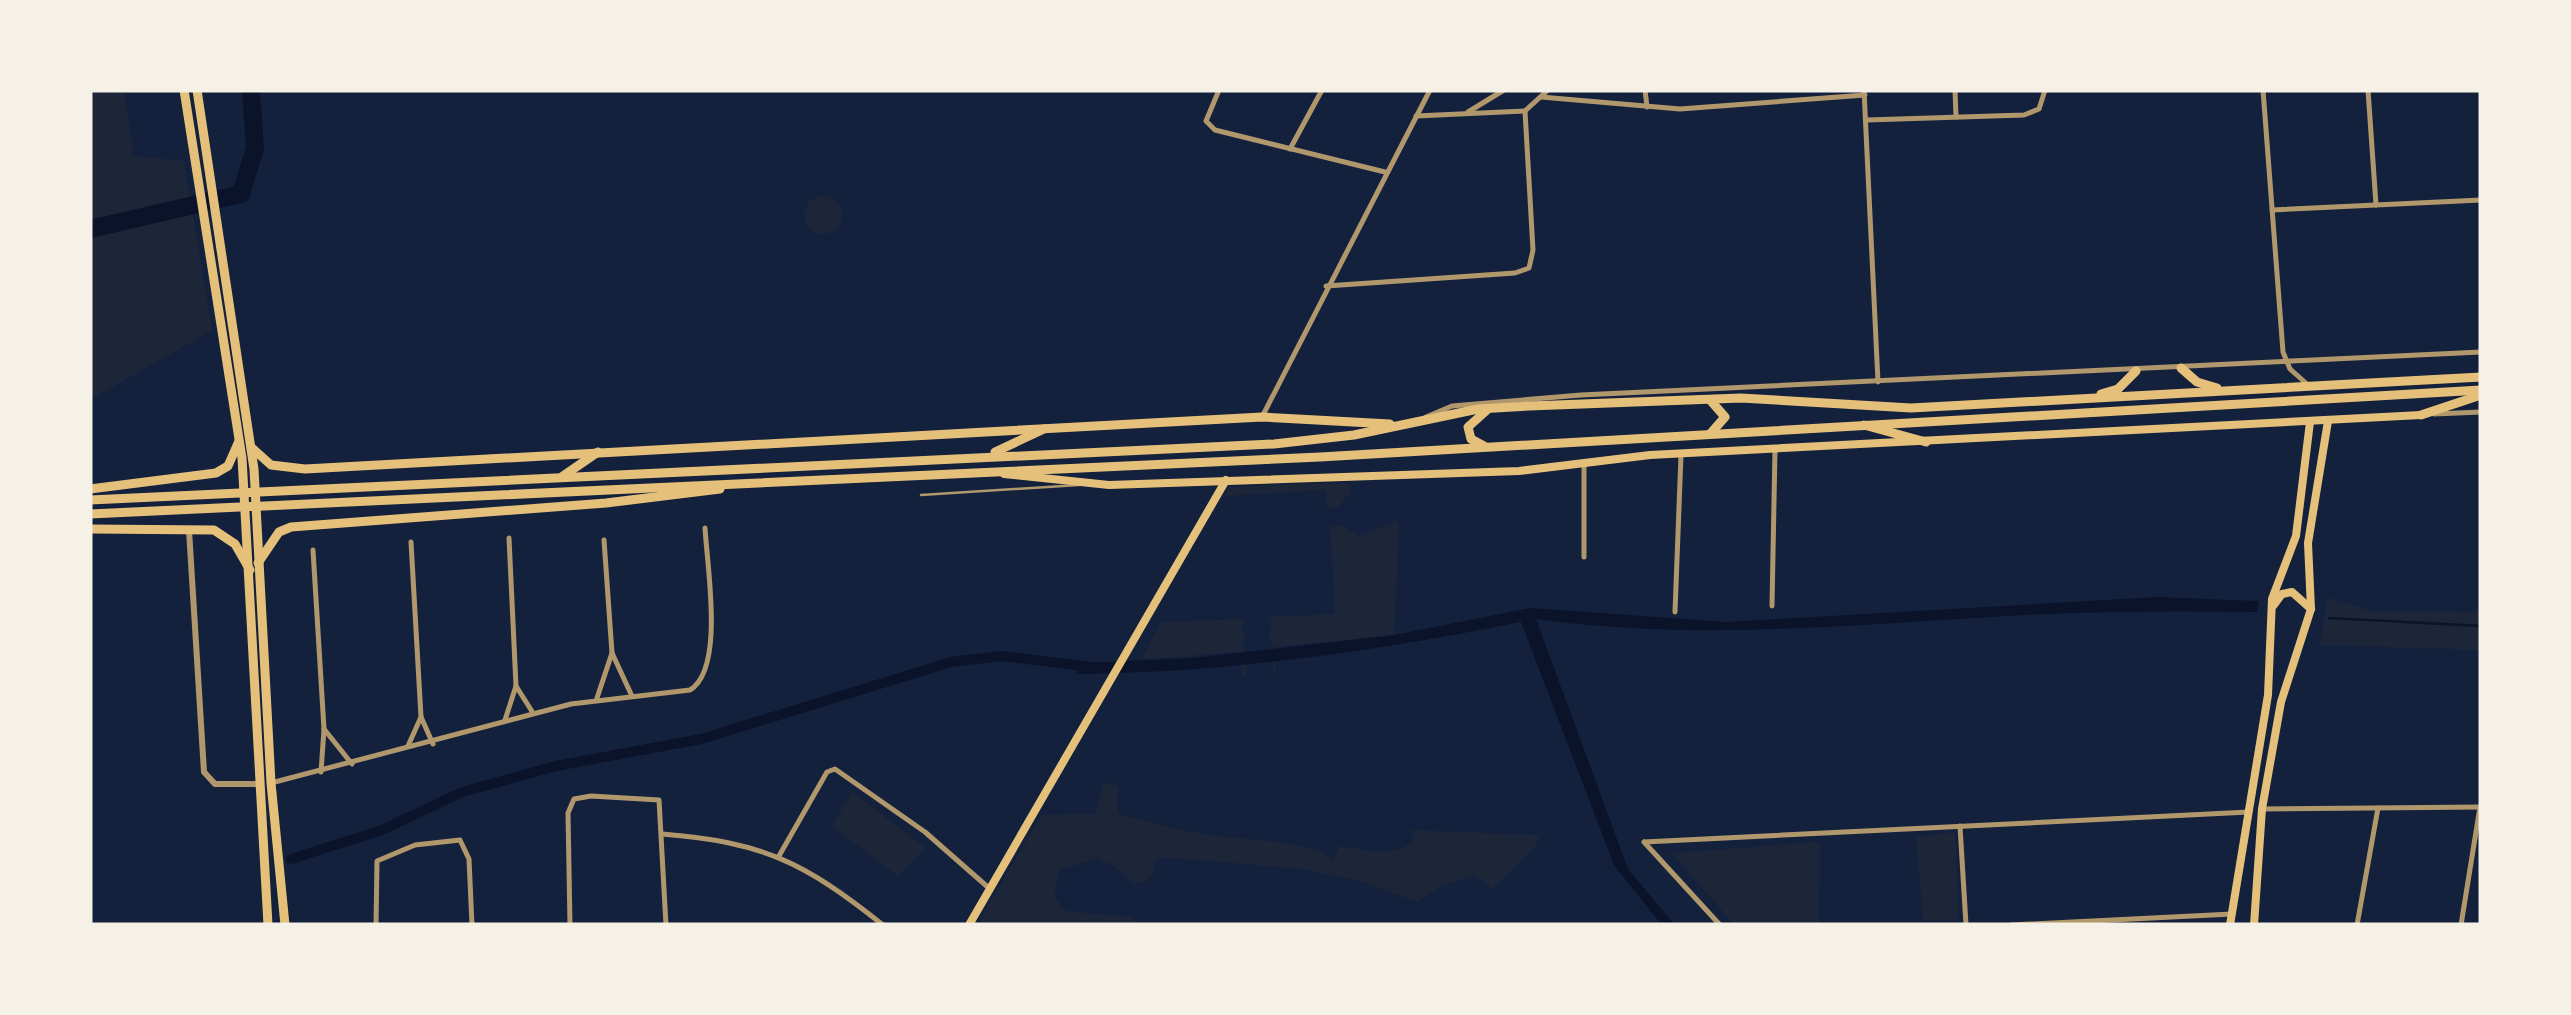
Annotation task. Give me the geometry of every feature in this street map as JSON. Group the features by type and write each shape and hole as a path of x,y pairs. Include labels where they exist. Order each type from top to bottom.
{"main road":[{"path":"184,90 250,495"},
{"path":"197,90 252,448 254,566 285,925"},
{"path":"2181,368 2197,382 2225,390"},
{"path":"2084,399 2118,388 2136,371"},
{"path":"90,500 1320,440 1489,408 1709,400 1911,408 2481,376"},
{"path":"981,471 1078,485 1519,471 1682,453 2421,415 2481,393"},
{"path":"90,514 1490,448 1857,423 2481,393"},
{"path":"1708,435 1724,417 1720,406 1709,400"},
{"path":"1489,408 1473,418 1468,431 1474,441 1490,448"},
{"path":"252,448 271,465 292,469 1262,418 1392,424"},
{"path":"2254,925 2262,808 2282,702 2311,609 2308,543 2328,421"},
{"path":"2230,925 2268,695 2271,609 2296,536 2310,422"},
{"path":"1857,423 1926,442"},
{"path":"988,456 1044,429"},
{"path":"90,489 216,474 228,466 239,442"},
{"path":"564,476 598,452"},
{"path":"969,925 1226,480"},
{"path":"268,925 254,566 280,532 290,527 606,503 767,484"},
{"path":"90,528 222,533 254,566"},
{"path":"2271,609 2282,594 2292,592 2311,609"}],"street":[{"path":"1220,90 1206,121 1214,130 1385,172"},
{"path":"1290,148 1322,90"},
{"path":"1262,418 1326,286 1430,90"},
{"path":"1466,114 1504,90"},
{"path":"1416,116 1525,110 1548,90"},
{"path":"1645,90 1647,108"},
{"path":"1791,90 1798,100"},
{"path":"1955,90 1956,118"},
{"path":"1867,120 2030,114 2041,105 2045,90"},
{"path":"2263,90 2286,363 2309,386"},
{"path":"2368,90 2376,205"},
{"path":"1541,97 1647,108 1709,108 1864,92 1878,382"},
{"path":"1326,286 1515,274 1528,268 1533,250 1525,110"},
{"path":"2272,210 2481,200"},
{"path":"1419,420 1444,408 1507,400 2481,352"},
{"path":"2421,415 2481,412"},
{"path":"1772,606 1774,448"},
{"path":"1674,612 1682,453"},
{"path":"1584,462 1584,557"},
{"path":"272,783 433,744 505,720 597,698 680,692 705,677 711,650 705,528"},
{"path":"189,529 206,778 222,785 260,784"},
{"path":"505,720 516,686 508,538"},
{"path":"604,540 612,653 631,694"},
{"path":"411,542 421,717 433,744"},
{"path":"313,550 324,729 322,772"},
{"path":"597,698 612,653"},
{"path":"516,686 532,713"},
{"path":"408,748 421,717"},
{"path":"324,729 352,764"},
{"path":"779,856 832,768 925,832 991,889"},
{"path":"570,925 568,813 574,799 655,797 661,806 666,925"},
{"path":"2413,798 2413,808"},
{"path":"2459,798 2459,807"},
{"path":"2367,799 2367,808"},
{"path":"2323,800 2323,808"},
{"path":"2262,808 2481,807 2461,925"},
{"path":"2357,925 2378,808"},
{"path":"1720,925 1644,842 2249,812"},
{"path":"1960,826 1966,925"},
{"path":"662,834 732,840 779,856 883,925"},
{"path":"376,925 376,861 415,845 460,840 468,848 472,925"},
{"path":"2010,925 2232,914"}],"lane":[{"path":"921,495 1078,485"}],"shaded area":[{"path":"90,90 124,90 134,156 184,161 212,330 90,400"},
{"path":"823,196 836,202 842,215 836,228 823,234 810,228 804,215 810,202"},
{"path":"1350,484 1351,492 1338,507 1327,509 1325,490 1224,496 1228,487"},
{"path":"1395,522 1399,524 1394,635 1275,647 1273,675 1273,646 1268,636 1272,627 1267,617 1335,614 1330,527 1341,525 1360,536"},
{"path":"2157,597 2259,601 2257,612 2069,613 1772,629 1654,629 1536,619 1628,869 1675,925 1662,925 1614,865 1521,622 1300,658 1188,670 1076,674 1081,663 1193,658 1394,635 1530,608 1726,622"},
{"path":"2327,597 2371,611 2481,612 2481,650 2320,645"},
{"path":"1244,619 1241,629 1246,637 1242,648 1247,654 1246,676 1241,676 1240,652 1142,659 1161,622"},
{"path":"1104,783 1118,786 1117,813 1198,833 1294,845 1333,859 1340,846 1379,852 1398,850 1413,840 1412,830 1540,835 1535,847 1492,889 1475,875 1443,885 1417,902 1361,881 1302,869 1164,857 1153,861 1154,872 1147,881 1132,884 1116,867 1096,858 1059,871 1054,897 1066,911 1130,917 1142,925 977,925 1041,815 1095,814"},
{"path":"852,792 926,848 898,876 832,826"},
{"path":"1955,832 1959,919 1923,921 1916,837"},
{"path":"1820,842 1819,924 1734,924 1671,853"}],"waterway":[{"path":"90,229 241,194 255,148 251,90"},
{"path":"2329,618 2481,626"},
{"path":"291,859 382,830 462,792 556,766 701,739 951,662 1001,656 1091,667"}]}
